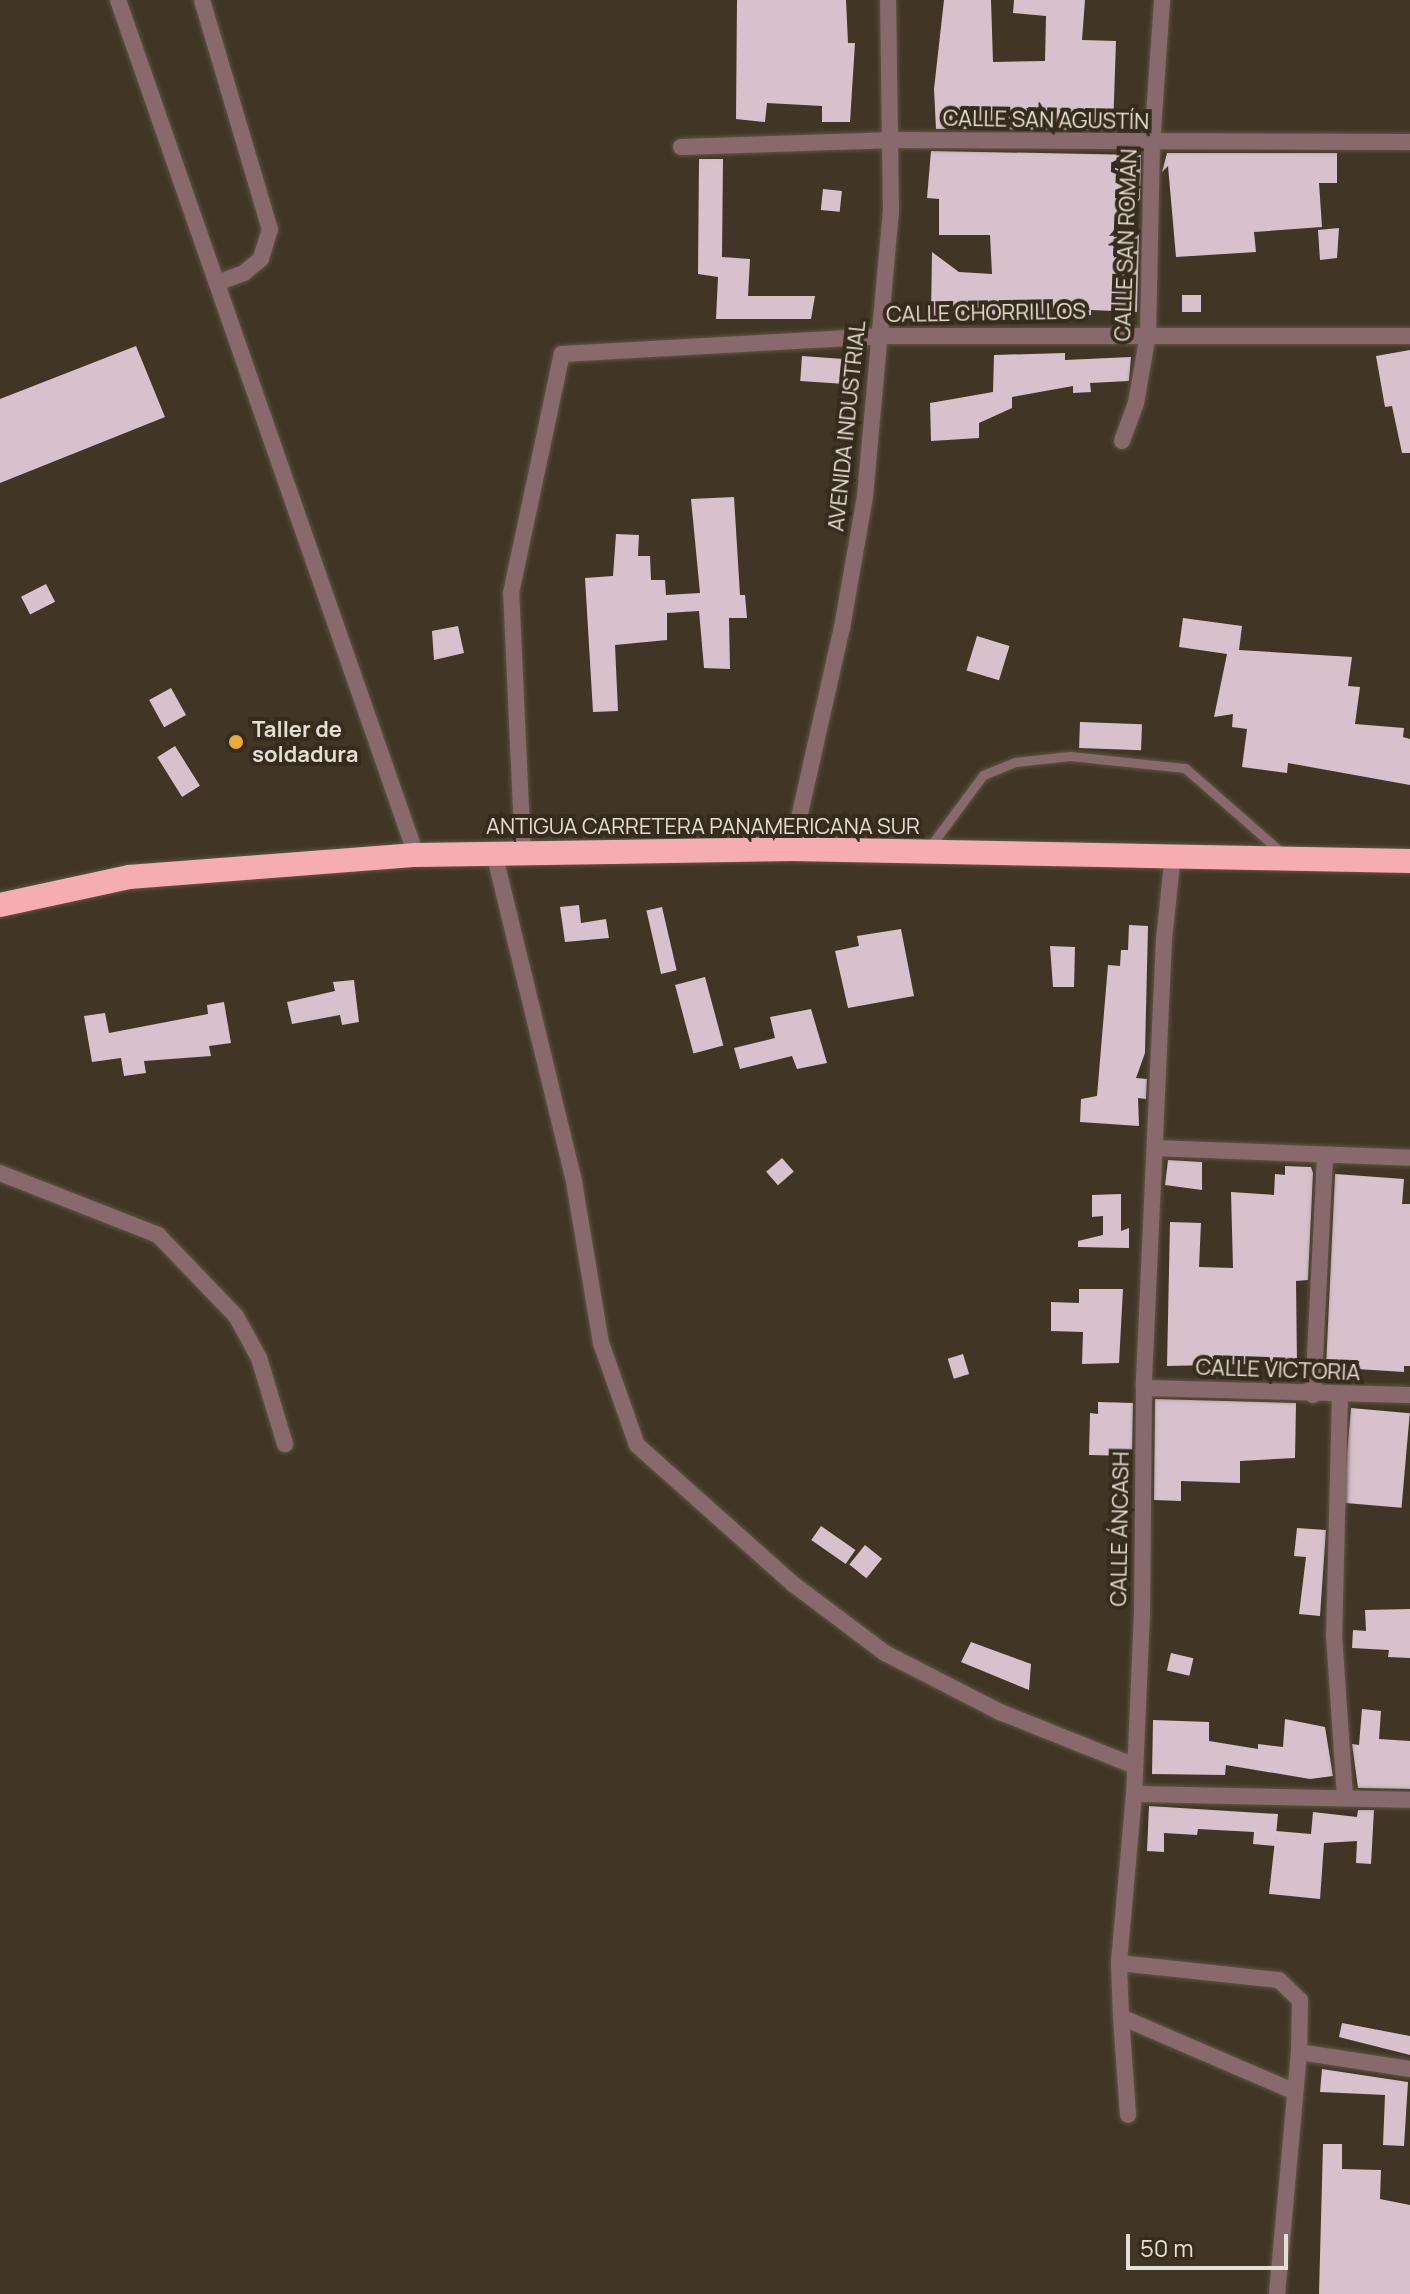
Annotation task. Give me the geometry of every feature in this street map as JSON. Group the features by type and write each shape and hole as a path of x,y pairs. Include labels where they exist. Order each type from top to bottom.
{"highway":[{"name":"ANTIGUA CARRETERA PANAMERICANA SUR","path":"0,905 129,877 416,855 792,849 1410,861"}],"street":[{"path":"118,0 416,855"},
{"path":"202,0 270,229 261,259 244,273 217,283"},
{"name":"AVENIDA INDUSTRIAL","path":"792,849 842,628 865,496 891,212 888,0"},
{"name":"CALLE SAN ROMÁN","path":"1122,441 1136,403 1148,334 1152,144 1162,0"},
{"name":"CALLE SAN AGUSTÍN","path":"681,147 888,140 1152,144 1410,142"},
{"name":"CALLE CHORRILLOS","path":"523,853 511,593 562,354 880,336 1410,336"},
{"path":"494,853 574,1182 601,1343 637,1445 745,1544 885,1653 1000,1712 1135,1766"},
{"name":"CALLE ÁNCASH","path":"1128,2115 1119,1963 1134,1794 1144,1388 1173,854"},
{"path":"1155,1148 1410,1158"},
{"path":"1313,1395 1325,1156"},
{"path":"0,1173 158,1235 236,1316 259,1358 285,1444"},
{"name":"CALLE VICTORIA","path":"1144,1388 1313,1395 1410,1395"},
{"path":"1340,1395 1334,1635 1345,1797"},
{"path":"1134,1794 1410,1800"},
{"path":"1119,1963 1279,1980 1300,2000 1299,2052 1293,2091 1277,2294"},
{"path":"1121,2017 1293,2091"},
{"path":"1299,2052 1410,2069"}],"lane":[{"path":"925,852 983,775 1015,762 1070,756 1185,768 1288,858"}],"building":[{"path":"737,0 846,0 848,43 855,43 850,122 822,122 822,106 767,103 765,122 736,119"},
{"path":"944,0 991,0 993,62 1045,61 1046,16 1013,13 1014,0 1085,0 1082,40 1116,41 1113,130 936,129 934,89"},
{"path":"931,151 1141,155 1140,199 1109,236 1139,235 1137,312 1091,310 1091,315 1025,319 931,316 932,252 959,272 992,274 990,235 939,235 939,199 927,198"},
{"path":"1167,153 1337,153 1337,183 1319,183 1322,227 1254,232 1256,252 1176,257 1168,166 1162,172"},
{"path":"699,159 723,159 722,257 750,259 748,296 815,296 811,319 716,319 718,277 698,274"},
{"path":"823,189 842,191 840,212 821,210"},
{"path":"1339,228 1337,258 1320,260 1318,230"},
{"path":"1182,295 1201,295 1201,312 1182,312"},
{"path":"136,346 165,417 0,483 0,399"},
{"path":"1410,350 1410,453 1402,453 1392,406 1385,407 1376,356"},
{"path":"1065,353 1065,360 1131,357 1129,381 1090,383 1091,392 1073,393 1073,386 1012,397 1012,408 979,423 979,438 931,441 930,403 993,392 994,355"},
{"path":"802,356 847,359 845,384 800,381"},
{"path":"734,497 740,595 745,595 747,618 729,618 730,669 704,668 699,611 667,613 667,640 615,645 618,711 593,712 585,578 613,576 616,534 639,535 638,556 650,556 651,580 665,580 666,595 700,593 691,499"},
{"path":"46,584 55,602 30,615 21,597"},
{"path":"1183,618 1242,626 1239,650 1352,657 1348,686 1360,687 1355,724 1404,728 1403,737 1410,739 1410,785 1288,763 1287,773 1242,767 1247,729 1232,727 1233,714 1214,717 1227,654 1179,647"},
{"path":"458,626 464,653 434,660 432,631"},
{"path":"977,636 1010,646 999,680 966,670"},
{"path":"171,688 186,715 164,727 149,700"},
{"path":"1080,722 1142,724 1141,750 1079,748"},
{"path":"175,746 200,786 182,797 157,757"},
{"path":"579,905 581,923 606,919 609,938 565,942 560,907"},
{"path":"662,907 677,970 661,974 646,911"},
{"path":"1129,925 1148,926 1145,1053 1136,1078 1147,1079 1146,1099 1138,1098 1139,1126 1080,1122 1081,1099 1097,1096 1108,965 1120,966 1121,950 1128,950"},
{"path":"901,929 914,996 848,1008 835,951 859,946 857,936"},
{"path":"1050,946 1075,947 1074,987 1053,987"},
{"path":"705,977 723,1046 693,1054 675,985"},
{"path":"354,980 359,1022 342,1025 340,1015 292,1024 287,1002 335,991 333,982"},
{"path":"224,1002 231,1043 209,1046 211,1056 144,1061 146,1073 124,1076 121,1058 92,1062 84,1016 105,1013 109,1033 208,1014 207,1005"},
{"path":"811,1009 827,1063 797,1069 792,1056 740,1069 734,1048 775,1038 770,1017"},
{"path":"782,1158 794,1172 778,1185 766,1172"},
{"path":"1168,1160 1202,1162 1202,1190 1165,1185"},
{"path":"1285,1166 1311,1167 1313,1173 1308,1280 1296,1281 1297,1363 1167,1366 1170,1222 1201,1223 1199,1267 1233,1268 1231,1192 1274,1195 1275,1174 1285,1175"},
{"path":"1335,1174 1404,1179 1402,1204 1410,1204 1410,1366 1404,1366 1404,1372 1326,1367"},
{"path":"1121,1194 1121,1231 1129,1228 1129,1248 1078,1247 1078,1241 1103,1235 1103,1216 1092,1217 1092,1195"},
{"path":"1079,1289 1123,1289 1119,1363 1082,1364 1083,1332 1051,1331 1051,1302 1079,1303"},
{"path":"963,1354 969,1374 954,1379 948,1359"},
{"path":"1155,1399 1296,1403 1295,1458 1240,1461 1240,1483 1181,1481 1181,1501 1154,1500"},
{"path":"1098,1402 1133,1403 1132,1456 1089,1455 1090,1413 1098,1414"},
{"path":"1351,1408 1410,1413 1401,1508 1343,1503"},
{"path":"821,1526 855,1550 846,1564 811,1540"},
{"path":"1297,1528 1326,1530 1320,1616 1299,1614 1306,1557 1294,1556"},
{"path":"865,1545 882,1559 866,1578 849,1564"},
{"path":"1410,1609 1410,1658 1388,1657 1389,1650 1352,1648 1353,1630 1366,1631 1365,1610"},
{"path":"971,1642 1031,1664 1029,1690 961,1662"},
{"path":"1171,1653 1193,1658 1189,1676 1167,1671"},
{"path":"1362,1709 1381,1711 1379,1739 1410,1741 1410,1789 1358,1788 1352,1744 1359,1745"},
{"path":"1285,1719 1325,1727 1333,1776 1310,1779 1226,1765 1225,1775 1152,1774 1153,1720 1209,1722 1209,1741 1258,1749 1258,1744 1283,1747"},
{"path":"1149,1806 1278,1814 1275,1846 1253,1844 1254,1832 1198,1829 1197,1835 1164,1833 1164,1852 1147,1851"},
{"path":"1358,1810 1374,1810 1371,1864 1356,1863 1357,1841 1324,1843 1320,1899 1269,1894 1276,1831 1311,1834 1313,1812 1357,1817"},
{"path":"1342,2023 1410,2036 1410,2055 1339,2037"},
{"path":"1322,2069 1408,2082 1404,2146 1383,2145 1385,2095 1320,2092"},
{"path":"1323,2144 1342,2144 1342,2169 1381,2170 1380,2199 1410,2205 1410,2294 1319,2294"}],"place":[{"name":"Taller de soldadura","path":"236,742"}]}
